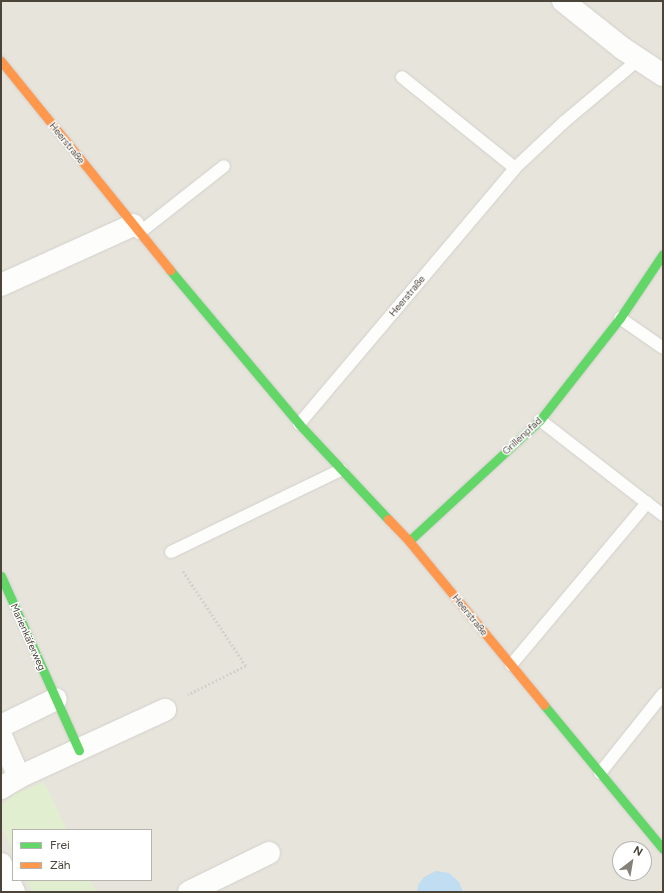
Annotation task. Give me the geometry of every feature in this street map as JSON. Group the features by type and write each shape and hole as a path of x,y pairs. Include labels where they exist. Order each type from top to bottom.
{"street":[{"path":"563,1 631,54 663,76"},
{"name":"Heerstraße","path":"1,61 136,229 299,424 409,541 663,849"},
{"path":"1,285 136,229"},
{"name":"Grillenpfad","path":"409,541 540,420 620,318 663,254"},
{"name":"Marienkäferweg","path":"1,576 79,750"},
{"path":"1,726 56,699"},
{"path":"1,736 10,782 165,710"},
{"path":"189,892 269,853"},
{"path":"1,864 14,892"}],"lane":[{"name":"Heerstraße","path":"299,424 515,168 564,122 631,54"},
{"path":"402,78 515,168"},
{"path":"136,229 224,166"},
{"path":"620,318 663,348"},
{"path":"540,420 663,515"},
{"path":"171,552 341,470"},
{"path":"511,664 647,503"},
{"path":"600,773 663,694"}],"path":[{"path":"165,710 170,704 246,666 171,552"}],"shaded area":[{"path":"1,1 663,1 663,892 1,892"}],"green space":[{"path":"44,782 67,829 12,829 12,849 1,825 1,806 15,794"},
{"path":"27,881 90,881 96,892 32,892"}],"water":[{"path":"436,871 449,873 459,882 463,892 417,892 418,885 424,877"}],"traffic: fast":[{"path":"409,541 540,420 620,318 663,254"},
{"path":"170,270 299,424 388,519"},
{"path":"1,576 79,750"},
{"path":"544,705 663,849"}],"traffic: slow":[{"path":"1,61 170,270"},
{"path":"388,519 409,541 544,705"}]}
